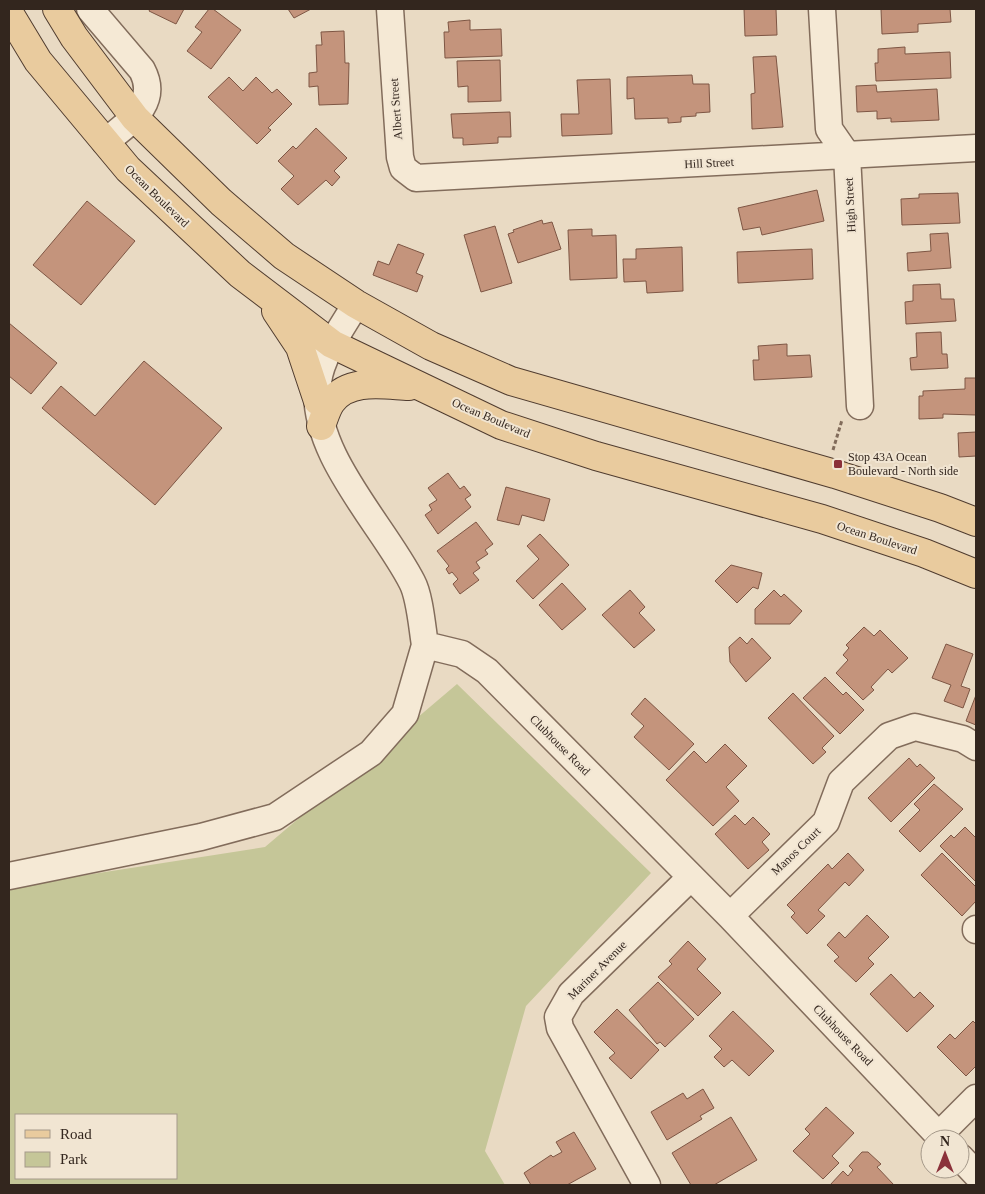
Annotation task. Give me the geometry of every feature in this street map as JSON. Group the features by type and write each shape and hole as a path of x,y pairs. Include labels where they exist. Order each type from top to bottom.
{"main road":[{"path":"57,9 74,37 135,118 220,202 284,256 356,304 431,346 511,381 835,474 940,508 976,522"},
{"name":"Ocean Boulevard","path":"9,14 38,61 135,176 240,274 332,344 501,425 596,456 822,520 924,553 976,574"},
{"path":"258,288 283,320 300,347 320,414"},
{"path":"320,414 331,401 346,389 364,384 421,387"}],"street":[{"path":"90,9 142,70 147,81 147,92 143,106 135,118 105,142"},
{"name":"Albert Street","path":"390,9 400,157 408,174 416,178 441,178"},
{"path":"822,9 829,130 848,155"},
{"name":"Hill Street","path":"441,178 976,148"},
{"name":"High Street","path":"848,155 860,406"},
{"path":"9,876 201,837 275,817 371,752 405,714 425,645 413,583 331,452 320,414 318,381 332,344 356,304"},
{"name":"Clubhouse Road","path":"425,645 462,654 487,671 690,878 730,916 933,1129"},
{"name":"Manos Court","path":"730,916 826,822 841,782 889,736 916,727 963,739 976,747"},
{"name":"Mariner Avenue","path":"647,1185 560,1028 558,1017 571,994 690,878"},
{"path":"948,1129 976,1098"}],"path":[{"path":"831,458 841,421 860,406"}],"green space":[{"path":"457,684 651,873 526,1006 485,1151 505,1185 9,1185 9,887 265,847"}],"building":[{"path":"150,9 184,9 176,24 149,11"},
{"path":"209,9 213,9 241,30 211,69 187,51 202,32 195,27"},
{"path":"288,9 311,9 294,18"},
{"path":"744,9 776,9 777,35 745,36"},
{"path":"881,9 950,9 951,22 918,24 918,32 882,34"},
{"path":"470,20 470,30 501,29 502,56 445,58 444,32 449,32 448,22"},
{"path":"344,31 345,63 349,63 348,104 319,105 318,86 309,87 309,73 317,72 316,45 322,45 321,32"},
{"path":"905,47 905,54 950,52 951,78 876,81 875,63 878,63 878,49"},
{"path":"776,56 783,127 752,129 751,94 755,93 753,57"},
{"path":"500,60 501,101 468,102 468,86 458,87 457,61"},
{"path":"692,75 693,84 709,84 710,112 696,113 696,116 681,117 681,122 668,123 668,118 635,119 634,98 627,99 627,77"},
{"path":"229,77 243,91 256,77 272,93 277,89 292,104 268,128 271,130 257,144 208,97"},
{"path":"610,79 612,134 562,136 561,114 579,114 577,80"},
{"path":"876,85 877,92 937,89 939,120 891,122 891,118 877,119 877,111 857,112 856,86"},
{"path":"510,112 511,137 498,137 498,143 463,145 463,138 453,138 451,114"},
{"path":"316,128 347,158 334,171 340,177 332,186 326,180 298,205 281,189 294,176 278,161 293,146 296,149"},
{"path":"817,190 824,221 762,235 760,227 743,230 738,208"},
{"path":"958,193 960,223 902,225 901,199 919,198 919,194"},
{"path":"87,201 135,241 81,305 33,265"},
{"path":"542,220 543,224 552,222 561,249 518,263 508,234 514,232 513,230"},
{"path":"495,226 512,283 481,292 464,235"},
{"path":"592,229 592,236 616,235 617,278 570,280 568,230"},
{"path":"948,233 951,268 908,271 907,253 931,251 930,234"},
{"path":"398,244 424,254 416,273 423,276 417,292 373,275 378,261 389,265"},
{"path":"682,247 683,291 647,293 646,281 624,282 623,259 636,259 636,249"},
{"path":"812,249 813,279 738,283 737,252"},
{"path":"940,284 941,299 954,299 956,321 906,324 905,302 913,301 913,285"},
{"path":"9,323 57,363 31,394 9,376"},
{"path":"941,332 942,354 947,354 948,368 911,370 910,358 917,357 916,333"},
{"path":"787,344 787,356 810,355 812,377 754,380 753,360 759,360 758,346"},
{"path":"144,361 222,428 155,505 42,408 61,386 95,416"},
{"path":"965,378 976,378 976,415 943,414 943,418 919,419 919,396 923,396 923,391 965,389"},
{"path":"976,432 976,456 959,457 958,433"},
{"path":"448,473 460,489 464,486 471,495 465,499 471,507 438,534 425,515 432,510 429,505 437,500 428,488"},
{"path":"506,487 550,499 544,521 522,515 519,525 497,520"},
{"path":"476,522 493,544 485,550 488,554 476,562 480,568 473,573 479,580 460,594 453,584 458,579 452,572 449,574 446,569 449,566 437,551"},
{"path":"540,534 569,565 533,599 516,581 539,559 527,546"},
{"path":"731,565 762,573 758,589 753,587 737,603 715,581"},
{"path":"562,583 586,609 562,630 539,605"},
{"path":"630,590 645,607 639,613 655,630 634,648 602,615"},
{"path":"774,590 781,597 784,594 802,611 790,624 755,624 755,609"},
{"path":"864,627 874,636 880,630 908,658 892,673 888,669 871,687 874,690 863,700 836,673 848,660 843,655 849,648 846,645"},
{"path":"740,637 747,644 752,638 771,658 746,682 730,662 729,647"},
{"path":"946,644 973,654 961,686 970,689 963,708 944,701 951,685 932,678"},
{"path":"825,677 843,695 846,692 864,710 840,734 803,698"},
{"path":"793,693 834,736 822,748 826,752 813,764 768,718"},
{"path":"976,695 976,725 966,721"},
{"path":"645,698 694,744 669,770 634,737 644,726 631,714"},
{"path":"725,744 747,766 726,787 739,801 713,826 666,780 694,751 706,763"},
{"path":"909,758 917,767 920,764 935,778 891,822 868,798"},
{"path":"934,784 963,809 920,852 899,831 920,810 914,804"},
{"path":"735,815 745,825 753,817 770,834 762,842 769,850 748,869 715,834"},
{"path":"965,827 976,838 976,882 940,846 951,835 954,838"},
{"path":"848,853 864,870 849,886 845,882 818,910 825,916 807,934 791,917 795,913 787,905 828,864 832,869"},
{"path":"942,853 976,887 976,901 962,916 921,875"},
{"path":"867,915 889,937 868,958 874,964 856,982 834,961 839,957 827,945 839,932 845,938"},
{"path":"688,941 706,959 697,969 721,993 698,1016 658,977 672,964 669,961"},
{"path":"891,974 914,998 920,992 934,1006 907,1032 870,994"},
{"path":"658,982 694,1019 665,1047 660,1042 657,1044 629,1010"},
{"path":"617,1009 659,1050 631,1079 609,1058 615,1053 594,1032"},
{"path":"733,1011 774,1051 749,1076 732,1060 724,1067 714,1057 722,1049 709,1036"},
{"path":"973,1021 976,1024 976,1066 966,1076 937,1047 950,1034 955,1039"},
{"path":"703,1089 714,1108 700,1116 702,1119 667,1140 651,1112 683,1093 687,1099"},
{"path":"826,1107 854,1133 832,1156 839,1163 823,1179 793,1151 810,1134 805,1129"},
{"path":"731,1117 757,1160 714,1185 691,1185 672,1153"},
{"path":"574,1132 596,1169 567,1185 531,1185 524,1173 551,1155 553,1157 562,1152 556,1142"},
{"path":"862,1152 868,1152 881,1164 877,1167 894,1185 830,1185 843,1171 848,1176 853,1170 849,1166"}],"place":[{"name":"Stop 43A Ocean Boulevard - North side","path":"838,464"}]}
